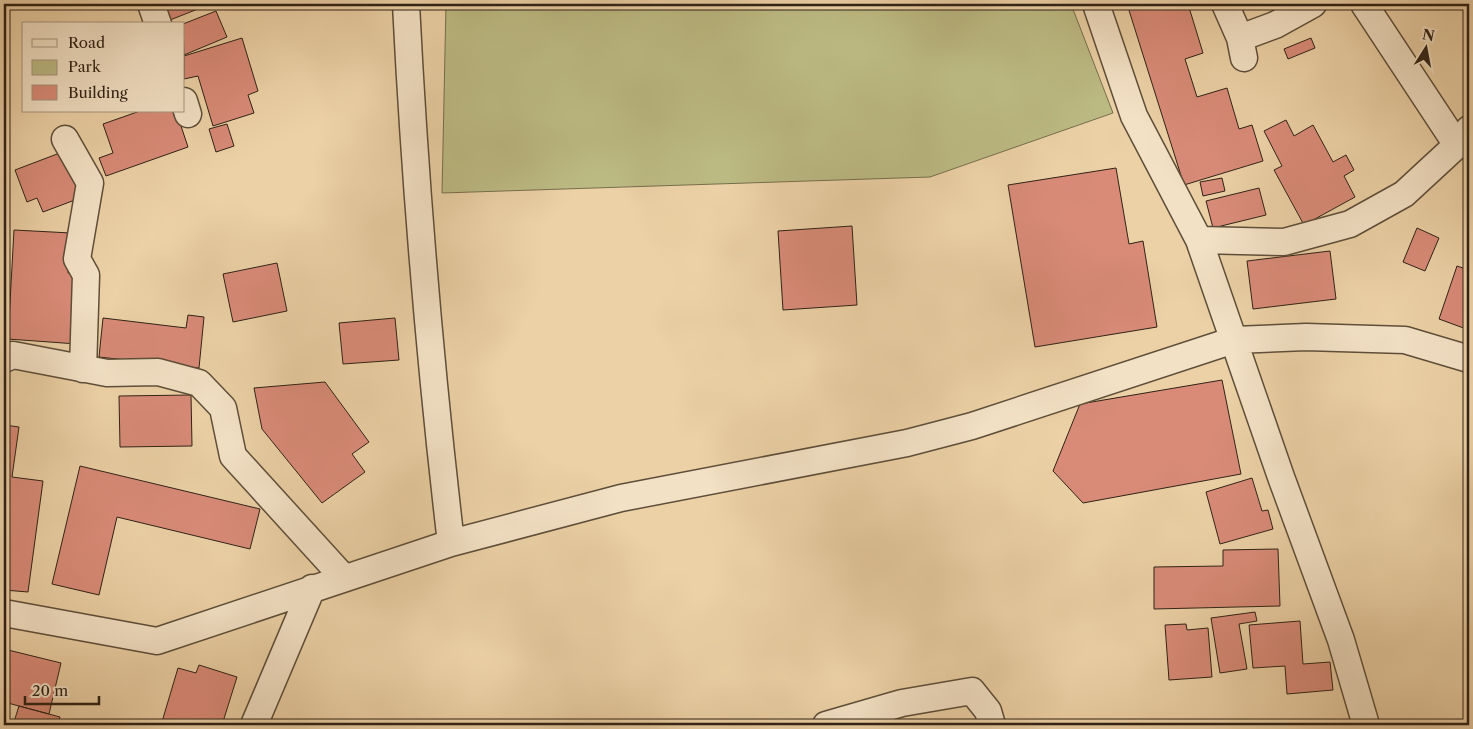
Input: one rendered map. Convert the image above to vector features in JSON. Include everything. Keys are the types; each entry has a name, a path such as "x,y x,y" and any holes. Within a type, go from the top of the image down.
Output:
{"street":[{"path":"151,4 157,22"},
{"path":"406,4 419,226 432,380 451,543"},
{"path":"1096,4 1134,116 1199,240 1281,478 1341,640 1366,725"},
{"path":"1225,4 1242,48 1275,25 1313,4"},
{"path":"1199,240 1284,242 1350,224 1404,194 1463,137 1364,4"},
{"path":"65,139 90,183 77,259 86,275 84,369"},
{"path":"4,613 157,641 451,543 621,498 907,443 954,431 1234,340 1306,337 1405,340 1469,359"},
{"path":"4,358 13,355 107,373 158,372 199,383 223,408 233,456 344,578"},
{"path":"254,725 312,588"},
{"path":"826,725 902,704 972,691 988,711 992,725"}],"green space":[{"path":"446,4 1071,4 1113,113 930,177 442,193"}],"building":[{"path":"163,4 207,4 208,5 170,20"},
{"path":"1127,4 1188,4 1203,53 1185,59 1197,97 1227,88 1239,129 1252,125 1263,161 1184,185"},
{"path":"216,11 227,37 185,55 185,23"},
{"path":"242,38 258,91 248,95 254,113 213,126 198,76 185,79 185,56"},
{"path":"1311,38 1315,48 1288,59 1284,49"},
{"path":"137,112 176,112 188,147 106,176 99,158 113,153 103,124"},
{"path":"1286,120 1294,136 1313,125 1333,162 1346,155 1354,170 1344,176 1355,197 1304,225 1274,170 1282,166 1264,131"},
{"path":"227,124 234,146 216,152 209,129"},
{"path":"65,151 83,197 43,212 37,198 27,202 15,170"},
{"path":"1116,168 1129,244 1143,241 1157,327 1035,347 1008,185"},
{"path":"1222,178 1225,191 1203,196 1200,182"},
{"path":"1259,188 1266,215 1213,228 1206,201"},
{"path":"852,226 857,305 783,310 778,231"},
{"path":"1417,228 1439,238 1425,271 1403,262"},
{"path":"14,230 71,233 68,273 81,274 77,344 8,339"},
{"path":"1330,251 1336,299 1253,309 1247,261"},
{"path":"277,263 287,311 233,322 223,274"},
{"path":"1457,266 1469,270 1469,330 1439,319"},
{"path":"188,315 204,317 199,368 99,357 103,318 186,328"},
{"path":"395,318 399,360 343,364 339,323"},
{"path":"1222,380 1241,474 1083,503 1053,471 1080,404"},
{"path":"325,382 369,442 352,454 365,472 322,503 262,429 254,388"},
{"path":"191,395 192,446 120,447 119,396"},
{"path":"4,425 19,427 12,477 43,481 28,592 4,590"},
{"path":"80,466 260,509 250,549 117,517 99,595 52,584"},
{"path":"1252,478 1262,511 1268,510 1273,529 1220,544 1206,492"},
{"path":"1278,549 1280,606 1154,609 1154,567 1223,566 1223,550"},
{"path":"1255,612 1257,621 1239,624 1247,669 1220,673 1211,618"},
{"path":"1300,621 1303,664 1330,662 1333,690 1287,694 1285,666 1253,668 1249,625"},
{"path":"1186,624 1187,630 1208,628 1212,677 1169,680 1165,625"},
{"path":"4,649 61,663 49,714 4,702"},
{"path":"199,665 237,677 222,725 161,725 178,668 196,673"},
{"path":"19,706 60,717 58,725 13,725"}]}
